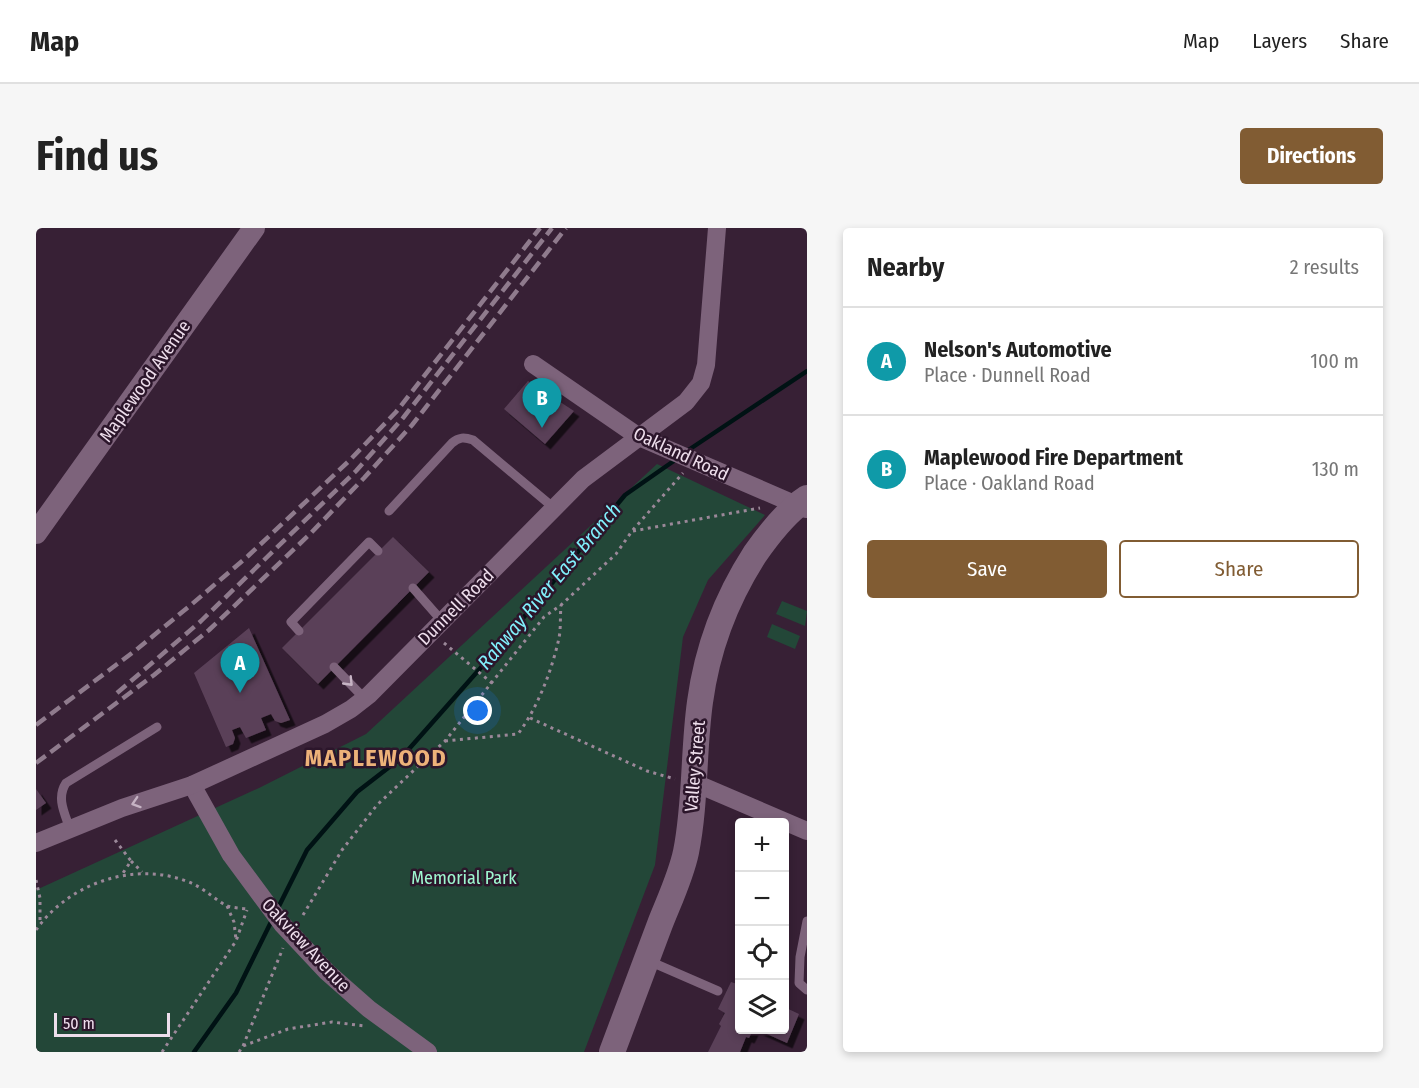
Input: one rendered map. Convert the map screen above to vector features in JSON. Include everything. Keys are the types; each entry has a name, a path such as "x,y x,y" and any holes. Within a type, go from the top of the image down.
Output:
{"main road":[{"name":"Valley Street","path":"612,1052 686,853 695,783 700,703 706,668 715,638 729,601 762,544 803,504"}],"street":[{"name":"Maplewood Avenue","path":"36,533 254,228"},
{"name":"Dunnell Road","path":"36,843 122,808 192,785 325,724 364,698 583,479 686,402 701,383 706,365 717,228"},
{"name":"Oakland Road","path":"533,364 639,437 660,446 688,465 803,504"},
{"path":"695,783 807,831"},
{"name":"Oakview Avenue","path":"192,785 231,855 282,924 335,980 369,1009 428,1052"}],"lane":[{"path":"389,512 452,443 464,437 473,440 555,508"},
{"path":"299,631 291,622 369,542 378,551"},
{"path":"413,588 442,621"},
{"path":"334,667 364,698"},
{"path":"70,829 61,799 62,788 66,783 157,727"},
{"path":"807,921 800,957 799,982 807,990"},
{"path":"646,960 718,991"}],"path":[{"path":"303,915 342,850 377,805 445,741 493,684 544,617 561,605 616,554 632,531 688,465"},
{"path":"632,531 760,508"},
{"path":"445,741 518,734 530,718 546,678 559,637 561,605"},
{"path":"450,649 493,684"},
{"path":"530,718 647,771 695,783"},
{"path":"115,840 130,861 142,872"},
{"path":"122,876 130,861"},
{"path":"36,930 55,908 77,891 142,872 187,881 209,892 227,906 234,922 236,941"},
{"path":"36,880 40,898 40,924"},
{"path":"162,1052 236,941 248,909 227,906"},
{"path":"238,1052 243,1046 284,946"},
{"path":"243,1046 288,1029 332,1022 369,1027"}],"green space":[{"name":"Memorial Park","path":"657,464 765,515 708,580 683,637 655,865 584,1052 36,1052 36,890 259,788 366,734"},
{"path":"782,601 807,611 805,626 776,614"},
{"path":"772,624 800,636 795,649 767,637"}],"building":[{"path":"528,381 574,411 545,444 504,409"},
{"path":"393,537 429,572 318,684 282,648"},
{"path":"249,628 290,720 281,723 275,721 271,714 261,718 266,730 246,738 240,727 232,730 235,738 233,744 226,747 194,673"},
{"path":"36,789 46,803 36,810"},
{"path":"731,982 735,983 735,1034 751,1034 749,1038 746,1037 740,1052 708,1052 725,1013 718,1009"},
{"path":"789,1009 799,1014 787,1043 767,1034 789,1034"}],"waterway":[{"name":"Rahway River East Branch","path":"687,451 807,371"},
{"name":"Rahway River East Branch","path":"277,910 307,850 357,792 401,758 500,646 625,495 678,458"},
{"name":"Rahway River East Branch","path":"194,1052 236,993 272,920"}],"railway":[{"path":"36,725 136,650 192,604 248,556 350,460 396,412 540,228"},
{"path":"117,693 201,621 356,471 403,418 552,228"},
{"path":"36,763 154,675 209,630 310,534 412,425 566,228"}],"place":[{"name":"Maplewood Fire Department","path":"542,428"},
{"name":"Nelson's Automotive","path":"240,693"}],"district":[{"name":"MAPLEWOOD","path":"376,758"}]}
